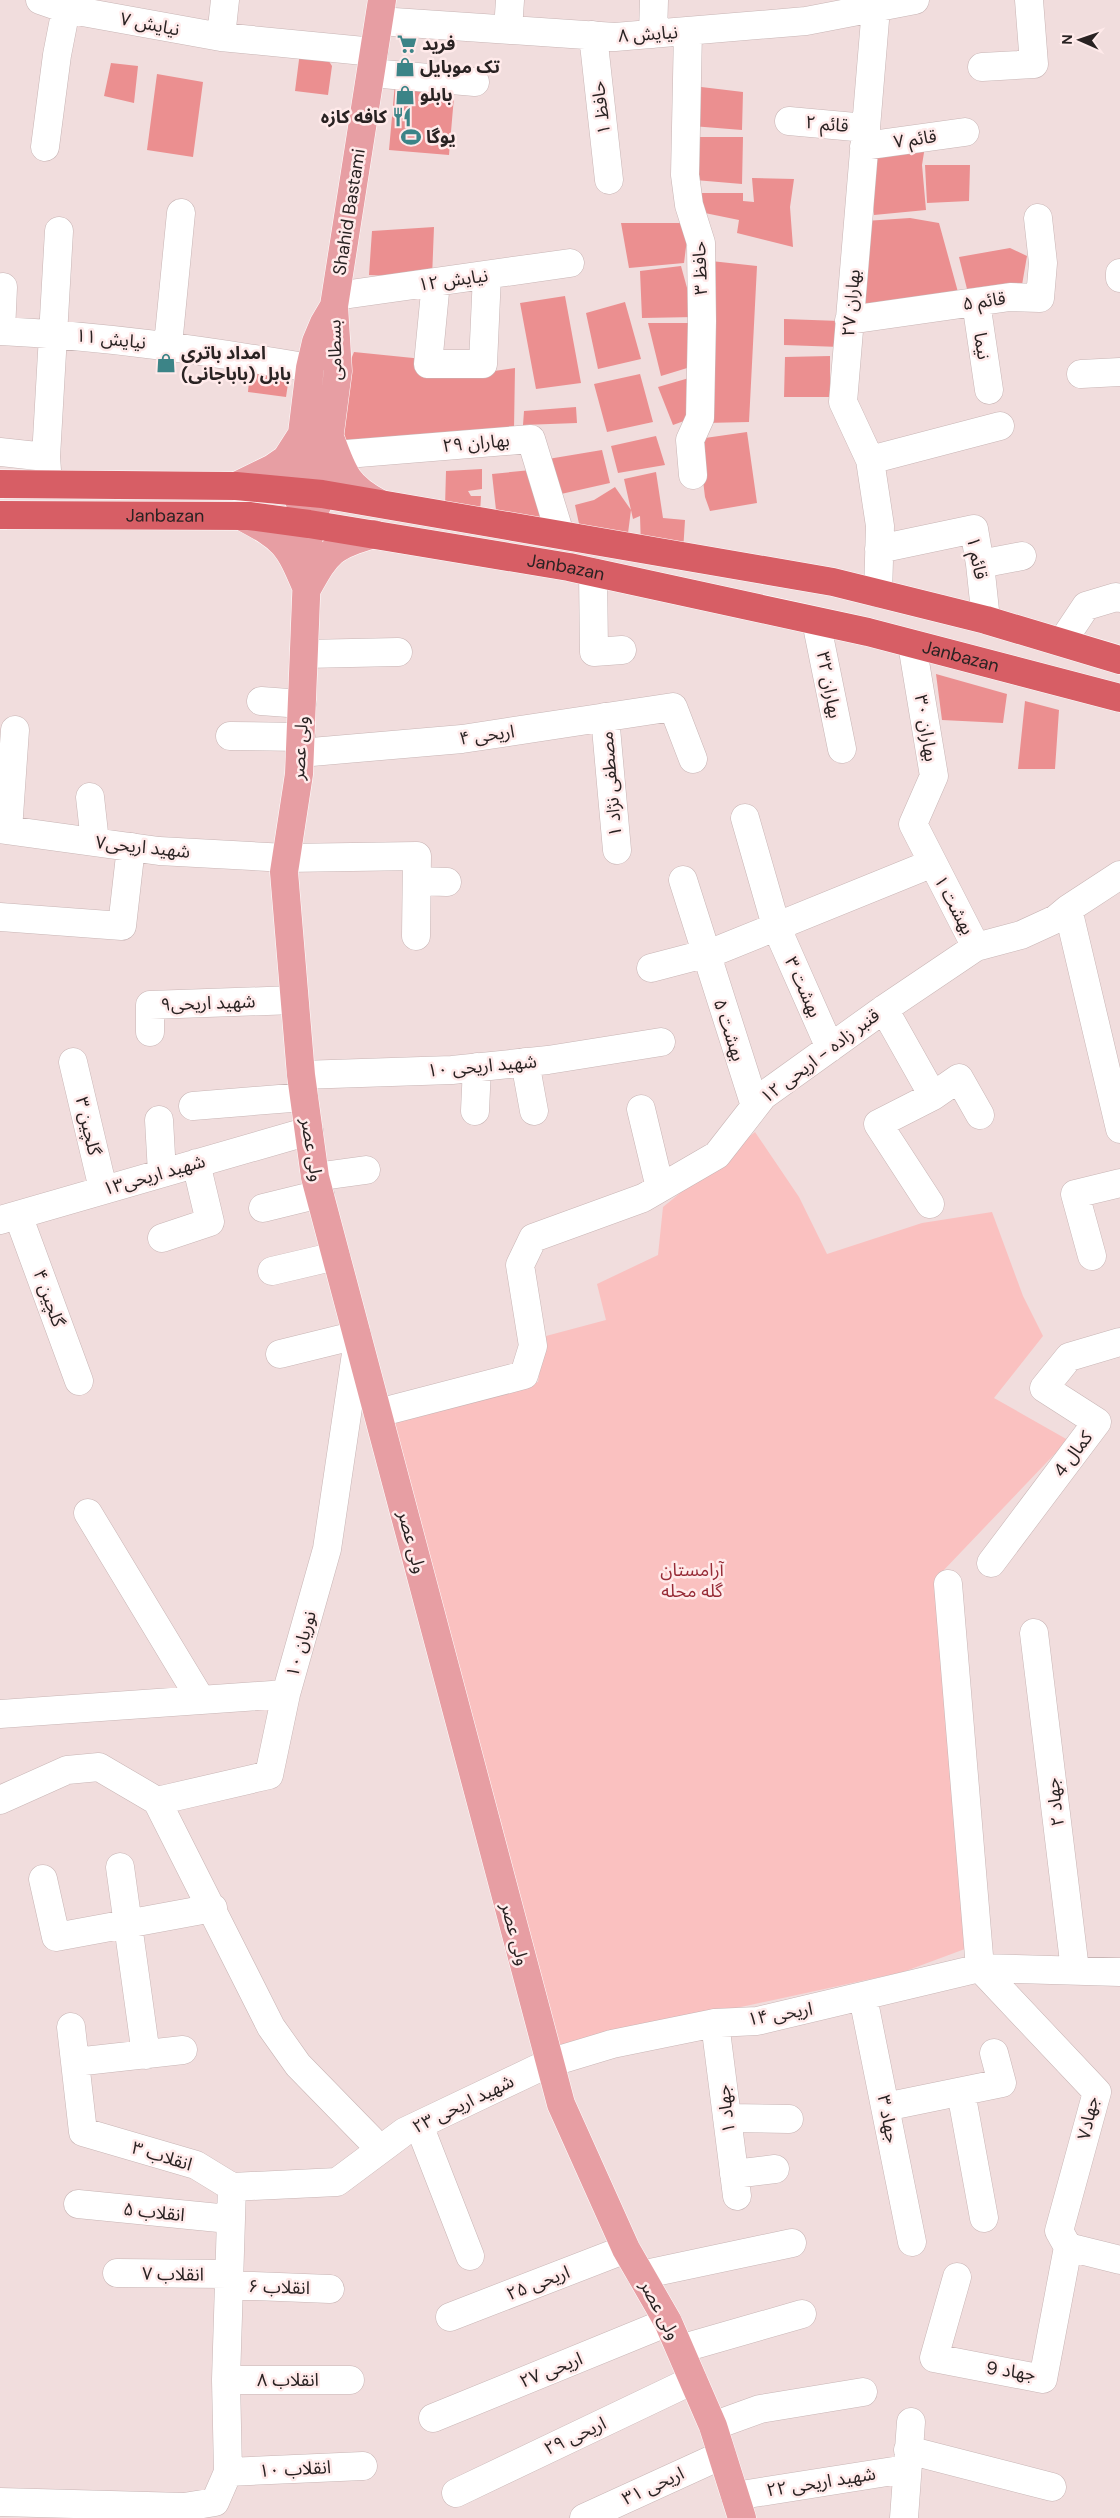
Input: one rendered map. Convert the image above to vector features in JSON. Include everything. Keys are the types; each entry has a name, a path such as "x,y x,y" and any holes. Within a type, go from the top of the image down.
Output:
{"highway":[{"name":"Janbazan","path":"0,484 47,471 322,494 833,582 986,620 1120,660"},
{"name":"Janbazan","path":"0,515 239,516 374,534 593,572 816,621 1120,698"}],"main road":[{"name":"Shahid Bastami","path":"335,301 381,11"},
{"name":"بسطامی","path":"295,491 310,368 316,342 335,301"},
{"name":"بسطامی","path":"309,524 322,494 329,451 338,371 335,301"},
{"path":"236,486 273,468 286,458 303,433"},
{"path":"329,451 348,482 361,494 379,504"},
{"path":"295,491 309,524"},
{"path":"239,516 273,533 285,544 307,589"},
{"name":"ولی عصر","path":"309,524 299,774 284,872 302,1086 317,1185 560,2104 626,2249 668,2322 680,2349 713,2426 739,2507"},
{"path":"307,589 321,564 332,550 344,543 374,534"}],"street":[{"name":"نیایش ۷","path":"40,0 66,8 475,82"},
{"path":"221,37 226,0"},
{"path":"508,30 510,0"},
{"path":"653,34 654,0"},
{"name":"نیایش ۸","path":"381,11 508,30 615,37 806,21 915,0"},
{"path":"982,67 1034,64 1029,0"},
{"path":"45,147 57,55 66,8"},
{"name":"بهاران ۲۷","path":"876,8 843,402 870,460 880,526 878,593"},
{"name":"حافظ ۳","path":"688,31 685,175 689,204 701,243 700,418 690,440 694,474"},
{"name":"حافظ ۱","path":"593,36 609,180"},
{"name":"قائم ۲","path":"789,121 865,137"},
{"name":"قائم ۷","path":"865,137 965,132"},
{"path":"168,345 181,213"},
{"name":"قائم ۵","path":"849,320 1010,297 1040,298 1043,263 1038,218"},
{"path":"0,452 47,471 58,231"},
{"name":"نیایش ۱۲","path":"335,301 436,282 570,263"},
{"path":"436,282 428,364 483,364 487,275"},
{"path":"0,331 3,286"},
{"name":"نیما","path":"976,302 989,390"},
{"name":"نیایش ۱۱","path":"0,331 52,333 168,345 310,368"},
{"path":"1080,374 1120,372"},
{"path":"870,460 1000,426"},
{"name":"بهاران ۲۹","path":"329,451 531,439 560,534"},
{"name":"قائم ۱","path":"879,549 974,529 986,620"},
{"path":"980,564 1022,556"},
{"path":"593,572 594,652 622,650"},
{"path":"1062,642 1086,606 1116,597 1120,598"},
{"name":"بهاران ۳۲","path":"816,621 842,749"},
{"name":"بهاران ۳۰","path":"912,644 934,776 913,824 932,863"},
{"path":"305,654 398,652"},
{"path":"261,701 302,704"},
{"name":"اریحی ۴","path":"230,736 300,745 462,739 673,707 692,759"},
{"name":"مصطفی نژاد ۱","path":"605,718 617,850"},
{"path":"4,830 15,730"},
{"path":"90,797 95,842"},
{"name":"بهشت ۳","path":"745,818 776,926 830,1048"},
{"name":"شهید اریحی۷","path":"4,830 160,851 286,858 417,856 417,881"},
{"path":"0,917 122,926 131,847"},
{"path":"651,968 704,954 932,863"},
{"name":"بهشت ۱","path":"932,863 976,947"},
{"name":"قنبر زاده - اریحی ۱۲","path":"378,1413 524,1375 533,1346 520,1265 533,1238 643,1198 717,1155 763,1096 884,1009 976,947 1021,935 1056,919 1120,875"},
{"name":"بهشت ۵","path":"682,880 704,954 754,1106"},
{"path":"416,936 417,881 447,882"},
{"path":"1068,909 1120,1129"},
{"name":"شهید اریحی۹","path":"150,1032 150,1004 294,1000"},
{"path":"884,1009 933,1096"},
{"name":"شهید اریحی ۱۰","path":"193,1106 302,1086 388,1073 525,1062 661,1042"},
{"name":"گلچین ۳","path":"73,1062 103,1189"},
{"path":"525,1062 534,1111"},
{"path":"475,1112 477,1067"},
{"path":"930,1204 878,1124 933,1096 959,1078 980,1115"},
{"path":"642,1109 660,1188"},
{"path":"159,1120 162,1173"},
{"name":"شهید اریحی۱۳","path":"5,1215 308,1131"},
{"path":"162,1238 210,1222 196,1163"},
{"path":"263,1208 317,1185 366,1170"},
{"path":"1092,1256 1075,1194 1120,1182"},
{"name":"گلچین ۴","path":"5,1215 79,1381"},
{"path":"272,1271 336,1256"},
{"path":"280,1354 358,1338"},
{"name":"نوریان ۱۰","path":"0,1714 286,1694 327,1549 358,1338"},
{"name":"کمال 4","path":"991,1563 1097,1422 1044,1388 1069,1357 1120,1342"},
{"path":"88,1512 201,1700"},
{"path":"948,1584 980,1968"},
{"name":"جهاد ۲","path":"1034,1633 1076,1970"},
{"path":"157,1801 269,1775 286,1694"},
{"path":"0,1800 67,1770 99,1767 157,1801 213,1908 271,2027 298,2065 380,2149"},
{"path":"120,1867 146,2055"},
{"path":"43,1879 56,1937 213,1908"},
{"name":"اریحی ۱۴","path":"550,2063 612,2044 716,2023 757,2022 980,1968 1120,1972"},
{"name":"جهاد۷","path":"980,1968 1097,2092 1059,2231 1068,2247"},
{"name":"جهاد ۳","path":"863,1997 912,2242"},
{"name":"جهاد ۱","path":"716,2023 735,2185 775,2169"},
{"path":"71,2027 75,2062 183,2050"},
{"path":"885,2107 1002,2083 994,2052"},
{"name":"انقلاب ۳","path":"75,2062 83,2132 196,2165 232,2187"},
{"name":"شهید اریحی ۲۳","path":"232,2187 337,2182 380,2149 419,2125 550,2063"},
{"path":"960,2092 984,2218"},
{"path":"727,2118 789,2119"},
{"path":"419,2125 470,2256"},
{"path":"6,2507 184,2513 215,2502 228,2472 226,2380 232,2187"},
{"name":"انقلاب ۵","path":"78,2204 230,2219"},
{"path":"641,2275 792,2243"},
{"path":"1068,2247 1120,2260"},
{"name":"جهاد 9","path":"957,2277 934,2358 1043,2379 1068,2247"},
{"name":"اریحی ۲۵","path":"450,2317 626,2249"},
{"name":"انقلاب ۷","path":"117,2273 228,2280"},
{"name":"انقلاب ۶","path":"228,2280 330,2289"},
{"path":"680,2349 802,2314"},
{"name":"اریحی ۲۷","path":"433,2418 668,2322"},
{"name":"انقلاب ۸","path":"226,2380 350,2380"},
{"name":"اریحی ۲۹","path":"456,2493 693,2380"},
{"path":"713,2426 760,2409 863,2392"},
{"path":"904,2518 911,2422"},
{"name":"اریحی ۳۱","path":"584,2518 722,2454"},
{"path":"907,2459 1052,2487"},
{"name":"شهید اریحی ۲۲","path":"739,2507 907,2459"},
{"name":"انقلاب ۱۰","path":"228,2472 363,2466"}],"green space":[{"name":"آرامستان گله محله","path":"755,1132 799,1197 827,1254 922,1223 992,1212 1023,1296 1043,1336 994,1398 1068,1440 942,1572 981,1943 903,1972 556,2047 392,1423 538,1382 546,1336 606,1320 597,1284 658,1255 663,1207"}],"building":[{"path":"300,52 325,55 332,66 328,95 295,91"},
{"path":"111,63 138,66 134,103 104,96"},
{"path":"157,74 203,82 193,157 147,150"},
{"path":"395,83 455,85 449,155 389,150"},
{"path":"693,86 743,92 742,130 692,126"},
{"path":"696,137 743,137 742,184 695,180"},
{"path":"926,140 922,165 926,210 874,215 870,171 878,148"},
{"path":"925,165 970,165 969,201 927,203"},
{"path":"752,178 794,179 790,207 793,247 737,233 739,220 695,211 694,193 743,193 743,201 754,202"},
{"path":"910,218 939,223 958,292 864,312 865,221"},
{"path":"621,223 689,223 684,263 629,268"},
{"path":"434,227 432,278 369,275 372,231"},
{"path":"1010,248 1027,256 1022,285 1011,283 967,289 959,257"},
{"path":"711,261 757,266 749,422 705,423"},
{"path":"681,266 695,317 642,318 640,271"},
{"path":"565,296 581,383 536,389 520,303"},
{"path":"625,302 641,359 598,369 586,313"},
{"path":"784,319 840,321 840,347 784,345"},
{"path":"648,323 696,323 697,365 661,376"},
{"path":"354,352 423,359 480,373 515,368 514,429 347,445 339,417 344,377"},
{"path":"830,356 830,397 784,397 785,357"},
{"path":"251,360 289,377 286,397 248,392"},
{"path":"640,374 653,422 607,432 594,384"},
{"path":"696,376 695,417 673,425 658,387"},
{"path":"576,407 577,423 523,425 524,411"},
{"path":"747,432 757,503 710,511 705,497 698,439"},
{"path":"656,436 665,465 618,473 611,446"},
{"path":"602,450 610,483 561,494 548,459"},
{"path":"482,469 482,489 468,491 471,496 481,496 480,513 445,507 446,471"},
{"path":"531,470 546,519 497,519 492,474"},
{"path":"656,472 663,518 685,520 683,552 641,547 640,516 633,519 624,479"},
{"path":"615,487 631,510 627,541 581,533 575,505 594,500"},
{"path":"936,674 1007,694 1003,723 942,720"},
{"path":"1025,701 1059,710 1055,769 1018,769"}],"place":[{"name":"فرید","path":"407,44"},
{"name":"تک موبایل","path":"405,67"},
{"name":"بابلو","path":"405,95"},
{"name":"کافه کازه","path":"402,117"},
{"name":"یوگا","path":"411,137"},
{"name":"امداد باتری بابل (باباجانی)","path":"166,363"}]}
